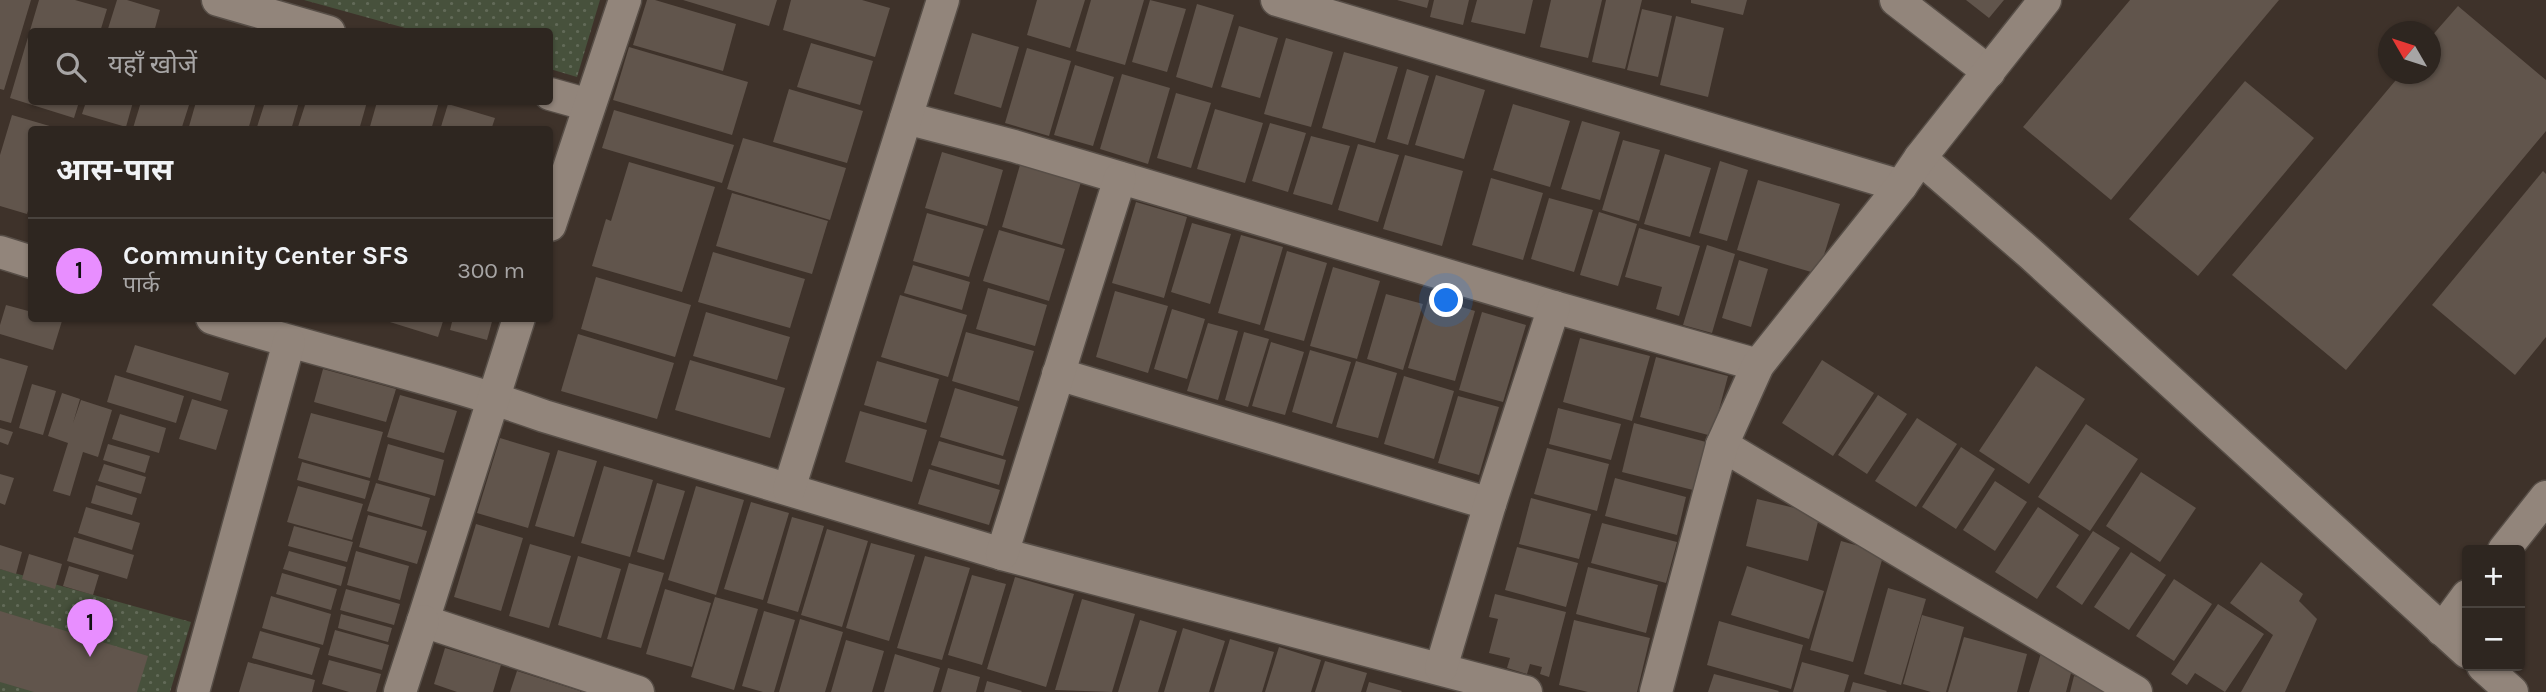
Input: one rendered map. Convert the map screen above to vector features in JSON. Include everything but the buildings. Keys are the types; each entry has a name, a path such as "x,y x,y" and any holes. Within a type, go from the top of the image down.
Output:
{"street":[{"path":"218,0 315,28"},
{"path":"553,216 625,0"},
{"path":"789,489 943,0"},
{"path":"1277,0 1901,186"},
{"path":"1896,0 1989,72"},
{"path":"1656,692 1722,445 1758,365 2045,0"},
{"path":"553,95 589,105"},
{"path":"906,117 1014,146 1758,365"},
{"path":"1920,158 2063,283 2462,648"},
{"path":"1002,554 1120,178"},
{"path":"0,252 28,261"},
{"path":"1441,668 1490,504 1554,307"},
{"path":"225,322 492,398 1002,554 1527,692"},
{"path":"400,692 518,322"},
{"path":"192,692 289,342"},
{"path":"1058,374 1490,504"},
{"path":"1722,445 2130,690"},
{"path":"2508,545 2546,497"},
{"path":"2442,630 2462,603"},
{"path":"423,621 598,686 638,692"},
{"path":"2489,671 2512,692"}],"green space":[{"path":"304,0 600,0 577,77 553,70 553,28 405,28"},
{"path":"0,569 191,622 170,692 0,692"}],"place":[{"name":"Community Center SFS","path":"90,657"}]}
